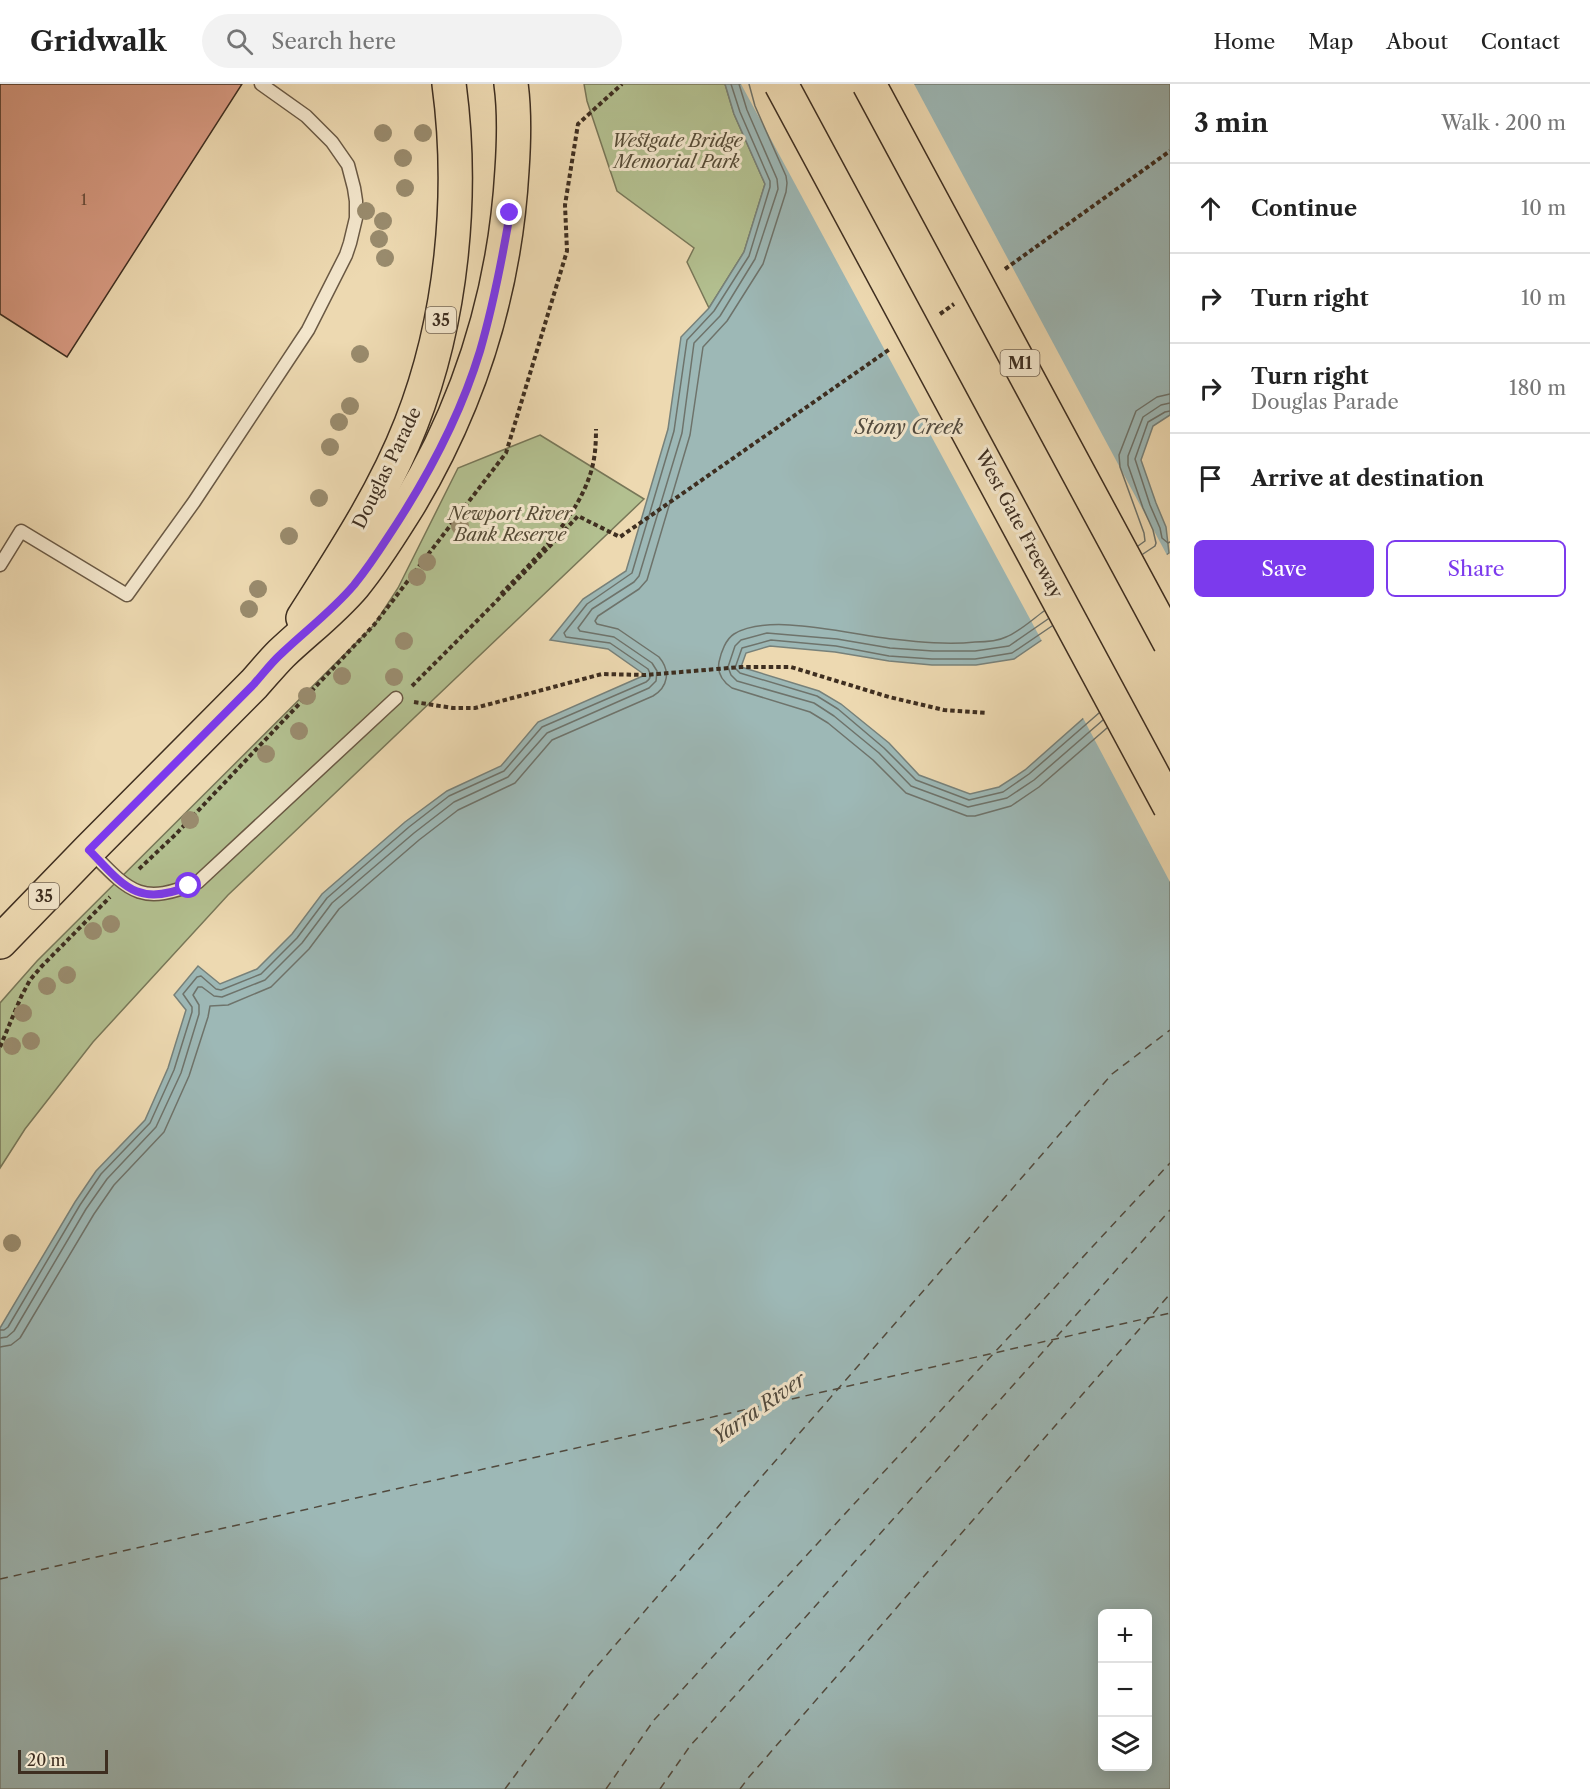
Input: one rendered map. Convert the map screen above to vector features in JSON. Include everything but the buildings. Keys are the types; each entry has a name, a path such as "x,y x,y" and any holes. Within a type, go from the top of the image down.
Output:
{"main road":[{"path":"425,84 445,143 452,174 454,202"},
{"name":"Douglas Parade","path":"280,655 377,498 411,424 430,366 448,278 453,240 454,127 449,84"},
{"name":"Douglas Parade","path":"0,942 280,655 354,585 397,523 427,474 464,395 492,304 510,213 514,105 511,84"},
{"name":"West Gate Freeway","path":"781,84 1170,807"},
{"name":"M1","path":"869,84 1170,643"}],"lane":[{"path":"0,565 21,531 127,595 194,502 313,320 350,243 356,218 354,188 348,165 332,142 306,116 261,84"},
{"path":"89,850 123,884 146,895 166,892 198,882 396,698"}],"path":[{"path":"396,698 517,577 572,512 590,475 595,455 596,429"},
{"path":"428,705 453,708 483,706 602,674 646,675 741,667 791,667 889,697 944,710 987,713"}],"green space":[{"name":"Westgate Bridge Memorial Park","path":"584,84 725,84 734,114 765,184 744,252 709,308 687,262 694,248 617,191 587,101"},
{"name":"Newport River Bank Reserve","path":"540,435 644,499 228,895 93,1042 25,1129 0,1168 0,1003 37,961 374,625 398,588 458,468"}],"water":[{"path":"725,84 1170,84 1170,415 1153,426 1141,460 1166,527 1169,553 1014,659 976,665 932,665 770,646 746,653 741,667 819,691 841,704 889,743 919,775 970,794 999,787 1025,770 1146,663 1170,651 1170,1789 0,1789 0,1328 96,1171 145,1120 168,1068 186,1010 174,995 198,966 220,984 257,969 292,934 322,894 405,822 447,791 501,766 538,722 645,675 608,649 550,640 583,599 626,571 668,429 681,337 709,308 744,252 765,184 734,114"}],"pier":[{"path":"741,84 914,84 1168,557 1043,643"},
{"path":"1170,648 1170,882 1082,716 1145,661"}],"ferry route":[{"path":"505,1789 590,1674 1112,1074 1170,1030"},
{"path":"606,1789 654,1720 1170,1163"},
{"path":"660,1789 690,1746 1170,1210"},
{"path":"740,1789 1170,1294"},
{"path":"0,1579 1170,1313"}],"route":[{"path":"189,886 155,895 137,892 117,880 89,850 280,655 336,604 370,564 427,474 464,395 492,304 510,213"}],"water label":[{"name":"Stony Creek","path":"909,427"},
{"name":"Yarra River","path":"759,1408"}]}
